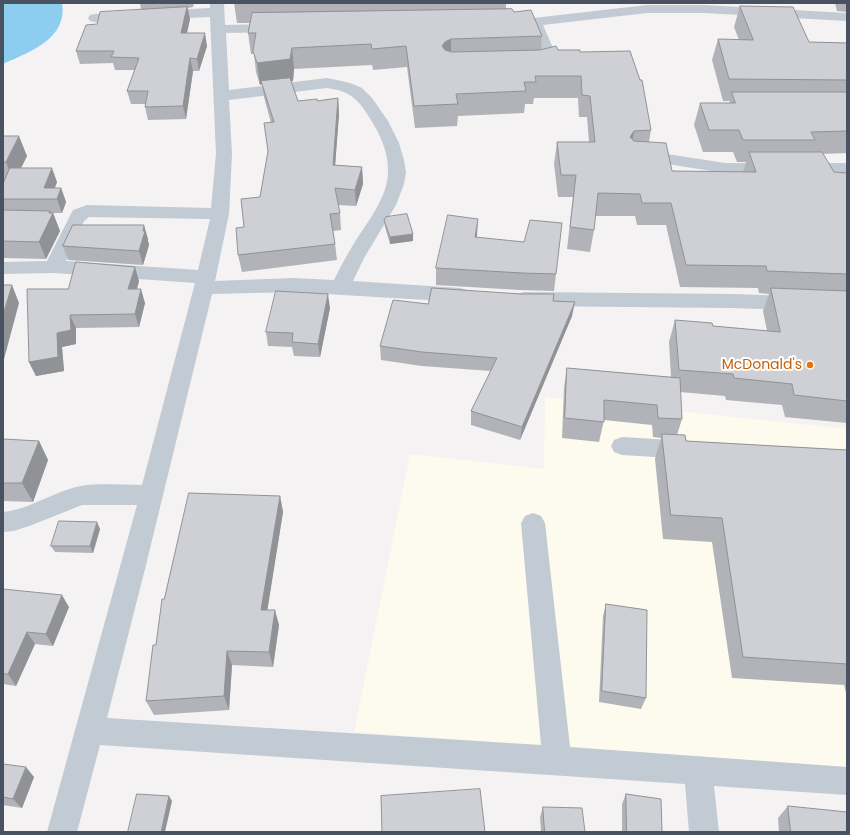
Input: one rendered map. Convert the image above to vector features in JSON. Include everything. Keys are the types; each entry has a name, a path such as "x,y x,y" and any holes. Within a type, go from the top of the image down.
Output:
{"street":[{"path":"496,25 647,9 698,9 847,16"},
{"path":"62,832 152,495 205,282 220,214 224,154 218,14"},
{"path":"95,18 218,14 297,28"},
{"path":"522,65 538,65 551,62 534,22"},
{"path":"221,96 316,83 343,84 355,89 380,120 391,144 398,171 394,191 378,221 356,255 341,287"},
{"path":"636,158 667,160 726,168 847,168"},
{"path":"54,267 79,214 87,211 220,214"},
{"path":"54,220 75,221"},
{"path":"3,268 54,267 205,282 341,287 482,296"},
{"path":"504,298 732,301 847,305"},
{"path":"622,446 707,451"},
{"path":"3,522 24,519 82,495 152,495"},
{"path":"533,523 557,760"},
{"path":"89,731 557,760 847,781"},
{"path":"698,771 704,832"}],"shaded area":[{"path":"545,397 847,429 847,767 354,732 410,454 544,469"}],"water":[{"path":"3,3 62,3 62,15 59,26 53,35 35,49 3,64"}],"building":[{"path":"740,6 793,7 809,42 847,43 847,80 729,79 718,39 753,40"},
{"path":"187,7 181,33 205,33 197,59 190,58 183,106 145,107 148,91 127,91 139,58 111,57 114,51 76,51 86,25 97,24 100,12"},
{"path":"512,9 514,12 531,10 542,36 451,39 445,42 442,46 445,50 452,52 540,50 556,46 558,50 580,50 580,52 630,51 640,80 642,80 651,130 634,131 630,137 634,141 666,143 672,171 756,172 749,152 822,152 834,172 847,173 847,274 767,271 766,266 686,265 671,203 642,203 640,194 598,193 594,230 570,227 576,175 561,175 557,142 595,142 590,96 582,95 581,76 535,76 536,82 524,82 526,91 456,94 458,104 414,106 406,46 372,49 371,44 292,48 290,59 257,63 253,51 256,33 248,33 252,13"},
{"path":"290,78 298,101 317,99 317,101 338,98 333,165 362,167 355,190 335,188 340,213 330,214 335,244 238,255 236,228 244,227 241,199 260,197 268,151 264,123 274,122 261,81"},
{"path":"732,92 847,92 847,131 811,132 815,140 743,140 739,130 709,130 700,103 735,103"},
{"path":"3,136 19,136 6,162 3,162"},
{"path":"10,168 52,168 44,188 61,188 57,199 3,199 3,184"},
{"path":"3,210 50,211 49,213 53,213 39,242 3,241"},
{"path":"407,214 413,234 390,237 384,220 386,217"},
{"path":"448,215 478,219 475,237 524,242 530,220 562,223 556,274 436,268"},
{"path":"73,225 144,225 143,231 145,231 139,251 63,246"},
{"path":"76,262 135,267 128,289 141,289 135,314 70,315 71,330 57,333 58,357 29,362 27,289 68,289"},
{"path":"3,285 12,285 3,315"},
{"path":"432,288 521,294 554,294 553,301 575,302 522,427 471,411 497,358 422,352 380,346 393,300 428,304"},
{"path":"771,288 847,291 847,401 794,395 792,384 734,378 733,374 679,370 675,320 712,323 713,326 780,332"},
{"path":"276,291 328,294 318,344 292,342 293,333 266,332"},
{"path":"567,368 680,378 682,419 658,418 657,405 604,400 604,422 565,418"},
{"path":"662,434 685,435 686,441 847,450 847,664 743,657 722,518 671,515"},
{"path":"3,439 39,441 22,483 3,483"},
{"path":"189,493 280,496 261,610 275,610 269,652 227,651 224,696 146,701 153,645 156,645 162,599 164,599"},
{"path":"59,521 97,522 90,546 51,546"},
{"path":"3,589 62,595 46,634 27,632 8,674 3,674"},
{"path":"606,604 647,610 646,698 602,691"},
{"path":"3,764 26,767 13,799 3,797"},
{"path":"480,789 485,832 382,832 381,796"},
{"path":"137,794 169,796 161,832 128,832"},
{"path":"626,794 661,799 662,832 627,832"},
{"path":"788,806 847,812 847,832 791,832"},
{"path":"543,807 582,808 585,832 545,832"}],"place":[{"name":"McDonald's","path":"810,365"}]}
